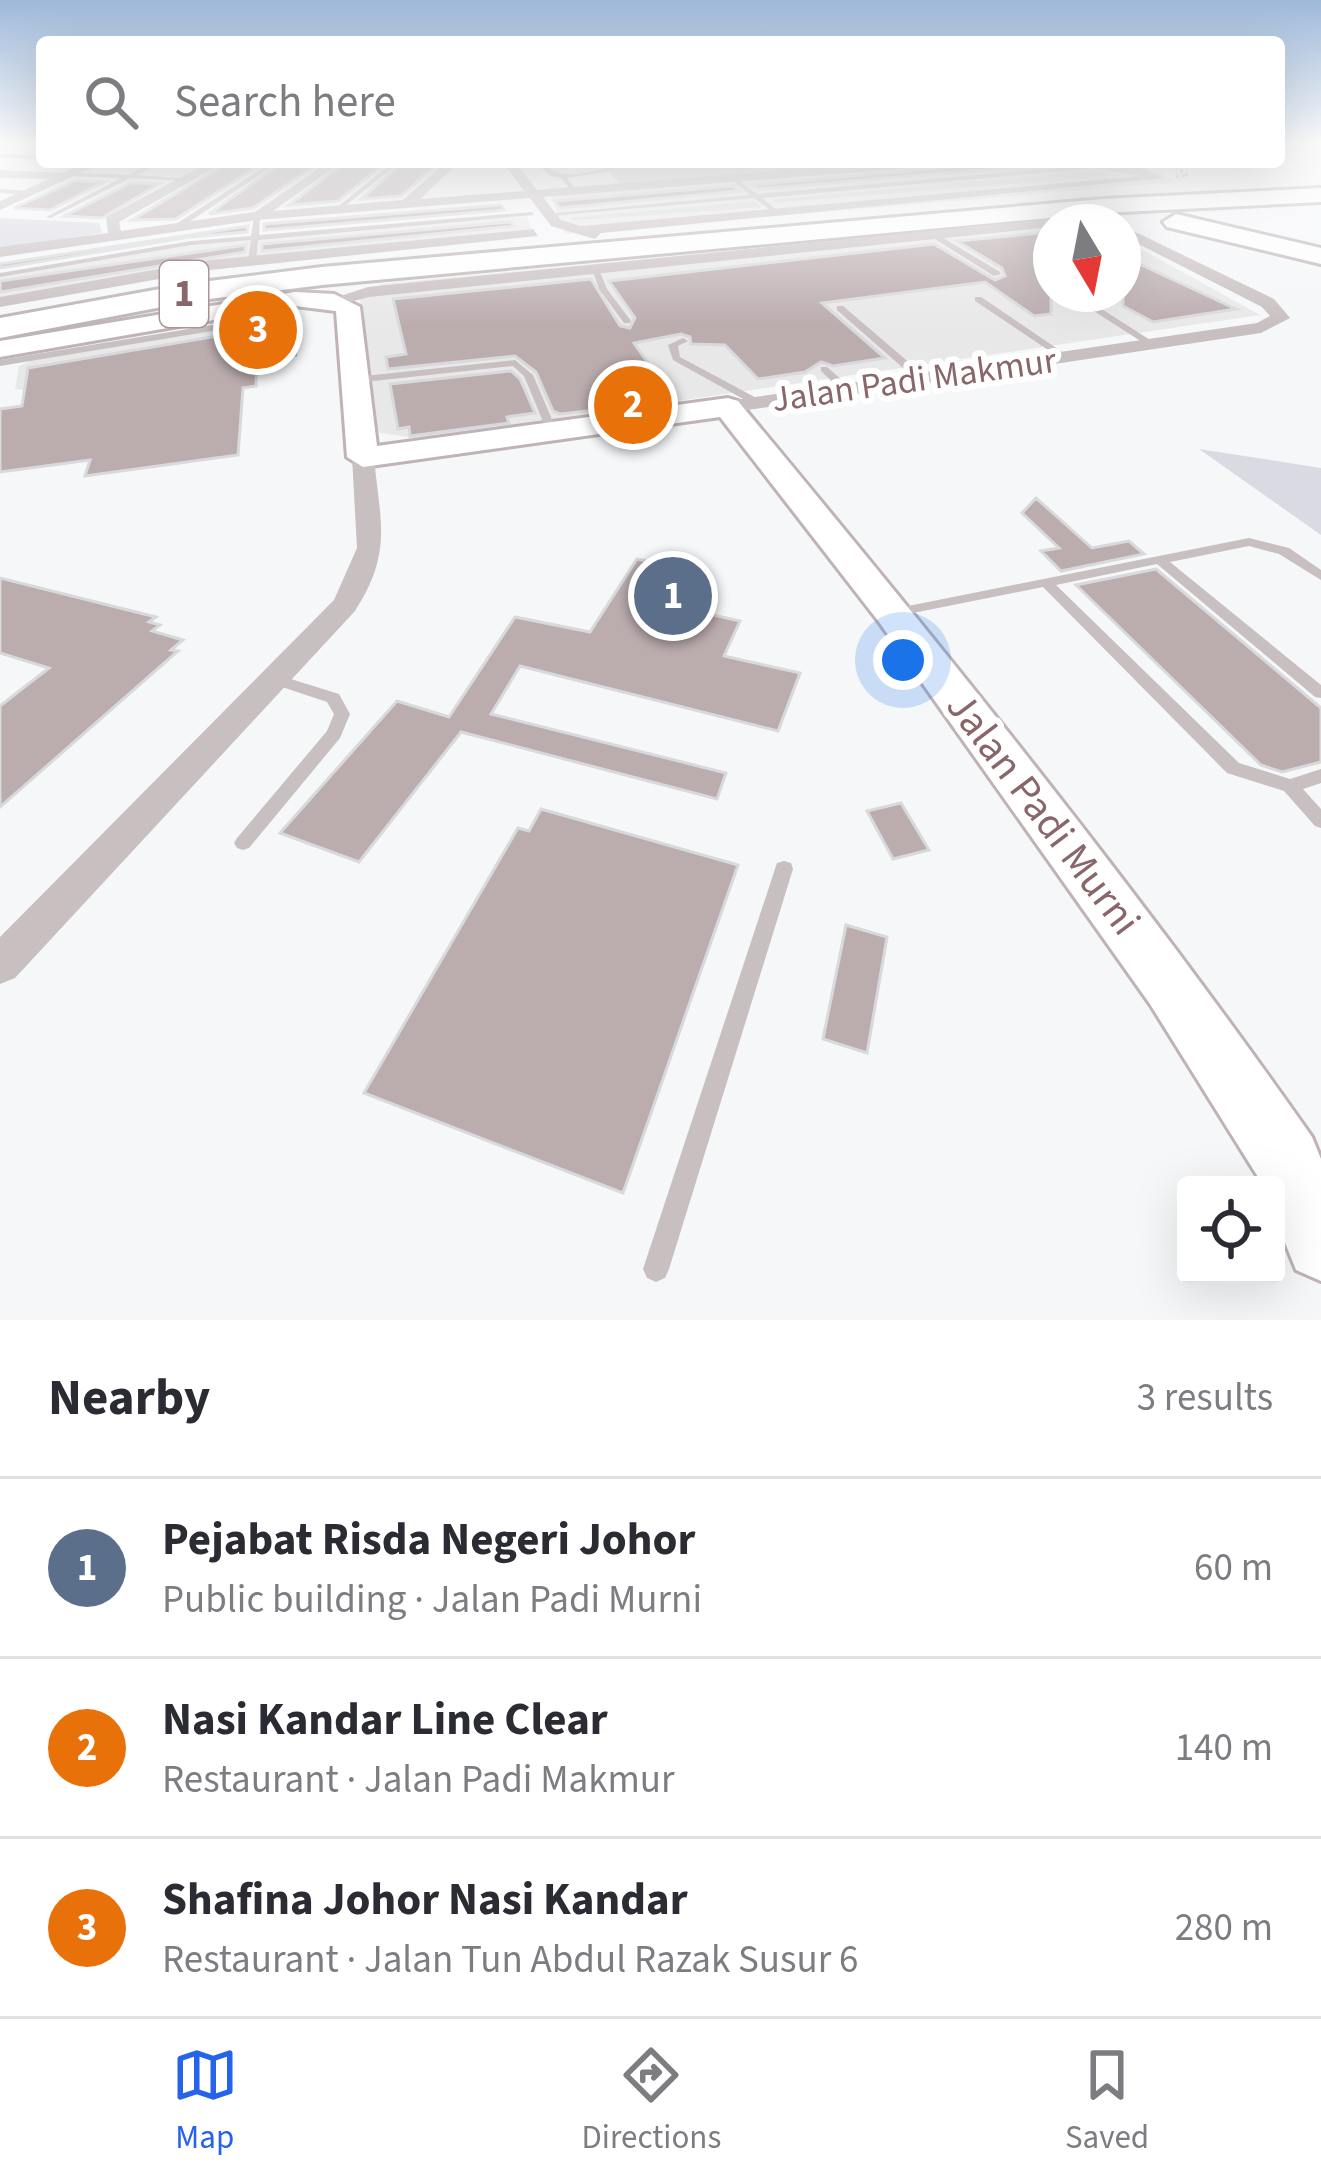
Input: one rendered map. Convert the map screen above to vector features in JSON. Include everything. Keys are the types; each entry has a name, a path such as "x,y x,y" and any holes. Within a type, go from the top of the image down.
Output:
{"highway":[{"path":"808,223 958,205"},
{"path":"982,217 1216,205"},
{"path":"1308,205 1288,213 1287,222 1321,251"},
{"name":"1","path":"0,316 182,284 448,254 808,223 1033,216"},
{"name":"1","path":"0,328 272,281 982,217 1149,218 1321,251"}],"street":[{"path":"116,233 111,220 140,205"},
{"path":"256,216 273,205"},
{"path":"0,252 180,224 400,205"},
{"path":"448,254 533,233 537,225 530,205"},
{"path":"539,205 556,223 574,230 649,236"},
{"path":"574,230 860,205"},
{"path":"0,349 295,299 334,301 368,292 594,267 1033,226"},
{"path":"0,302 252,261 533,233"},
{"name":"Jalan Padi Makmur","path":"364,464 552,431 1261,328 1281,318 1268,303 1141,239"},
{"path":"0,965 278,680 368,572 370,508 348,307 334,301"},
{"name":"Jalan Padi Murni","path":"743,405 758,443 893,613 1184,1005 1288,1161 1321,1245"}],"lane":[{"path":"49,217 73,205"},
{"path":"180,224 210,205"},
{"path":"337,210 344,205"},
{"path":"549,214 664,205"},
{"path":"767,205 776,212"},
{"path":"0,275 257,236 532,214"},
{"path":"252,261 256,216"},
{"path":"933,234 997,274"},
{"path":"594,267 603,289 627,321"},
{"path":"978,299 1066,358"},
{"path":"840,308 922,379"},
{"path":"1101,312 1153,345"},
{"path":"0,363 267,319 295,322 294,355"},
{"path":"683,341 673,345 676,358 743,405"},
{"path":"355,380 515,363 528,375 552,431"},
{"path":"824,369 847,390"},
{"path":"893,613 1249,542 1284,550 1321,577"},
{"path":"1161,561 1321,693"},
{"path":"1048,585 1233,768 1290,786 1321,820"},
{"path":"243,843 334,734 342,714 333,698 278,680"},
{"path":"1290,786 1321,776"},
{"path":"656,1270 784,869"}],"shaded area":[{"path":"554,205 910,205 565,234"},
{"path":"527,216 532,229 208,264 0,300 0,277 192,244"},
{"path":"0,218 99,223 102,233 0,249"},
{"path":"1033,222 1033,312 1141,312 1141,249 1260,315 420,439 375,432 360,299 381,284"},
{"path":"259,321 290,322 289,352 173,365 37,392 15,389 19,366 39,357"},
{"path":"1199,449 1321,468 1321,535"}],"building":[{"path":"22,205 60,205 50,210 14,208"},
{"path":"87,205 124,205 102,218 64,216"},
{"path":"158,205 198,205 176,219 132,220"},
{"path":"222,205 258,205 253,208 209,214"},
{"path":"501,205 504,210 264,230 264,224"},
{"path":"735,205 757,206 572,219"},
{"path":"511,222 514,226 262,251 262,244"},
{"path":"248,226 247,232 0,268 0,264"},
{"path":"1033,234 1033,312 1051,314 1034,316 985,282 822,303 885,358 833,366 821,362 805,372 758,379 725,345 691,344 690,337 681,334 634,343 650,366 640,367 661,403 560,414 553,411 536,372 515,356 388,369 386,357 406,354 393,299 591,279 620,326 630,328 635,318 609,281 934,244 995,280 1005,276 1002,268 957,241"},
{"path":"246,245 245,252 0,292 0,281"},
{"path":"1141,265 1236,309 1153,322 1134,312 1141,312"},
{"path":"271,327 272,342 257,351 256,386 243,388 238,455 85,476 90,460 0,472 0,409 22,406 28,368"},
{"path":"511,371 520,379 535,413 507,417 509,423 410,436 409,427 398,429 390,384"},
{"path":"1036,498 1092,548 1129,541 1144,554 1061,571 1041,551 1059,548 1022,513"},
{"path":"637,559 701,573 682,608 740,621 724,656 800,673 778,731 520,666 491,714 726,773 717,799 461,732 359,862 280,833 397,701 449,717 515,617 590,632"},
{"path":"1156,569 1321,708 1321,762 1282,772 1261,765 1076,585"},
{"path":"0,578 156,617 149,622 160,625 152,631 183,640 171,650 178,651 0,807 0,706 49,668 0,653"},
{"path":"901,803 929,850 893,859 867,811"},
{"path":"541,809 738,865 623,1193 364,1093 518,828 529,831"},
{"path":"846,925 887,937 867,1053 823,1039"}],"place":[{"name":"Shafina Johor Nasi Kandar","path":"258,330"},
{"name":"Nasi Kandar Line Clear","path":"633,405"},
{"name":"Pejabat Risda Negeri Johor","path":"673,596"}]}
